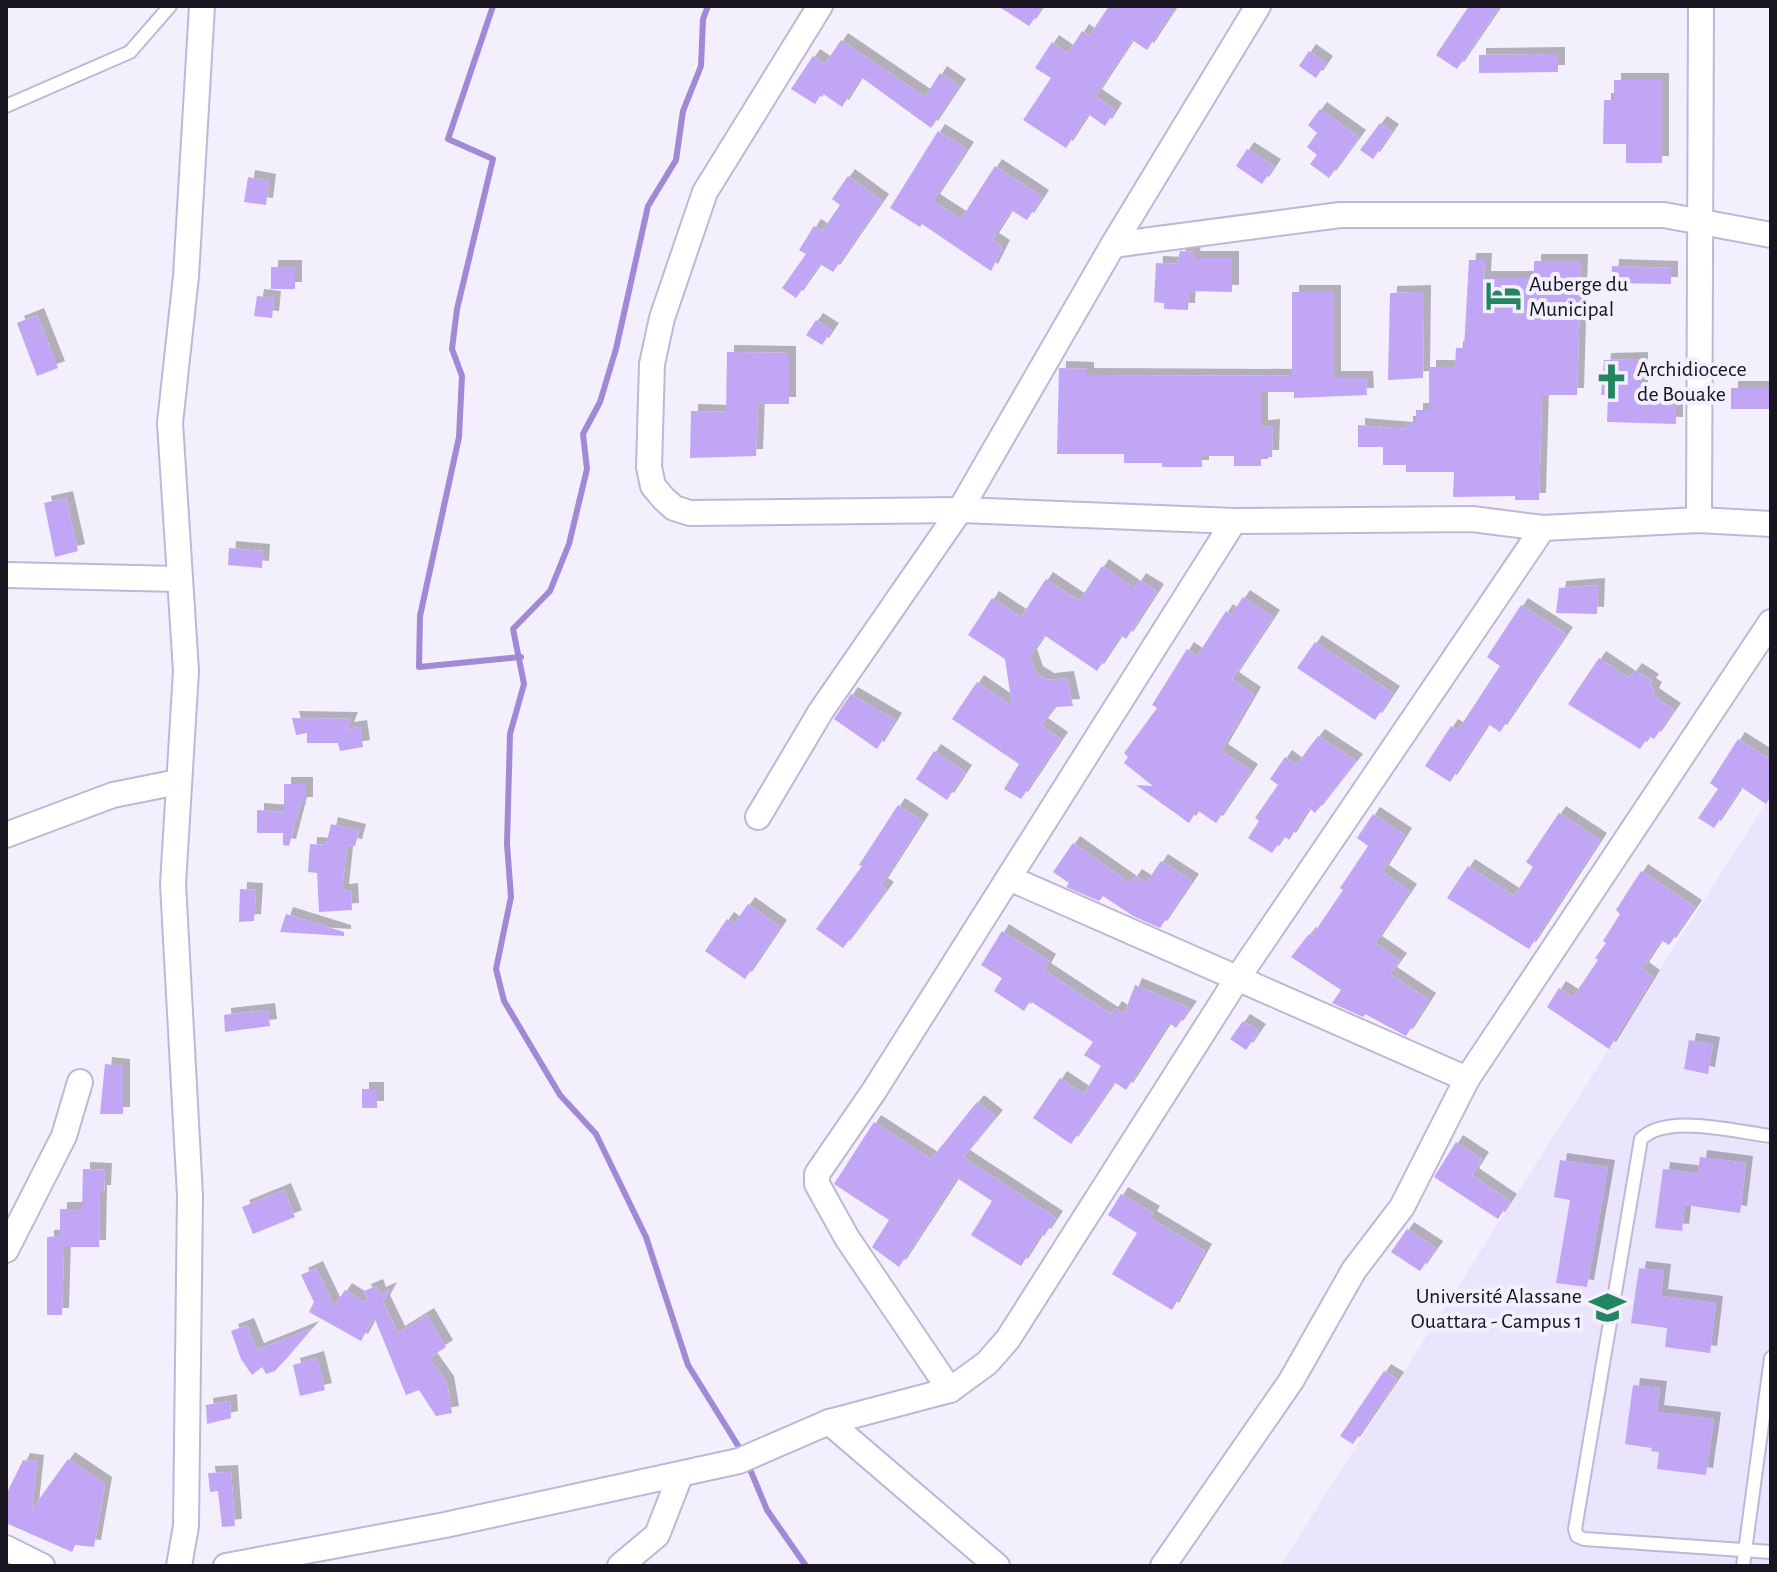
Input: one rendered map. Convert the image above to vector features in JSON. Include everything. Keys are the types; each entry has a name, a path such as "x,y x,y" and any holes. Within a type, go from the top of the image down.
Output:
{"street":[{"path":"179,1566 186,1526 190,1196 173,884 186,671 170,423 186,276 202,6"},
{"path":"820,6 705,192 680,256 652,364 648,443 653,486 674,508 690,513 960,510 1234,521 1472,519 1543,528 1699,520 1771,524"},
{"path":"758,817 821,711 960,510 1113,245 1258,6"},
{"path":"1699,520 1701,6"},
{"path":"1113,245 1340,215 1664,215 1771,235"},
{"path":"950,1390 847,1238 817,1184 817,1174 1009,878 1234,521"},
{"path":"226,1566 680,1476 749,1457 829,1422 950,1390 987,1363 1008,1339 1237,979 1543,528"},
{"path":"6,575 179,579"},
{"path":"1163,1566 1291,1381 1354,1270 1402,1207 1467,1079 1771,622"},
{"path":"6,835 113,795 178,782"},
{"path":"1009,878 1467,1079"},
{"path":"6,1250 64,1136 80,1082"},
{"path":"829,1422 997,1566"},
{"path":"620,1566 657,1535 680,1476"},
{"path":"6,1548 42,1566"}],"lane":[{"path":"6,106 54,82 130,52 170,6"},
{"path":"1771,1136 1669,1124 1652,1128 1641,1139 1575,1529 1577,1536 1584,1539 1771,1552"},
{"path":"1743,1566 1771,1358"}],"shaded area":[{"name":"Université Alassane Ouattara - Campus 1","path":"1771,795 1771,1566 1280,1566 1611,1046"}],"building":[{"path":"998,6 1043,6 1029,26"},
{"path":"1109,6 1176,6 1147,50 1132,40 1095,96 1115,110 1105,126 1088,114 1066,148 1023,120 1051,78 1035,68 1052,42 1068,53 1082,31 1089,36"},
{"path":"1469,6 1500,6 1457,69 1436,55"},
{"path":"841,40 925,97 940,73 959,86 931,128 861,77 842,107 822,93 815,104 791,89 813,56 825,64"},
{"path":"1309,51 1326,63 1316,78 1299,66"},
{"path":"1558,54 1558,72 1479,73 1479,55"},
{"path":"1614,80 1662,80 1662,163 1626,163 1626,144 1603,144 1604,100 1614,100"},
{"path":"1320,109 1359,137 1329,178 1310,164 1317,155 1307,147 1317,133 1308,125"},
{"path":"1380,123 1392,131 1373,159 1360,150"},
{"path":"938,131 967,149 933,201 961,219 995,166 1042,197 1027,220 1011,210 992,240 1003,247 991,271 922,224 920,227 890,208"},
{"path":"1247,149 1274,166 1262,184 1236,166"},
{"path":"848,176 882,201 833,272 820,264 796,298 782,288 806,254 799,250 814,226 822,231 840,205 832,199"},
{"path":"248,177 269,181 266,205 244,202"},
{"path":"1180,251 1194,252 1193,258 1232,258 1232,292 1189,291 1188,310 1164,309 1164,303 1154,302 1156,263 1177,264"},
{"path":"1469,260 1485,260 1484,278 1534,278 1534,261 1581,261 1577,395 1542,395 1539,500 1515,500 1515,496 1453,497 1454,472 1406,472 1406,465 1383,465 1383,447 1358,447 1358,425 1406,429 1406,423 1416,423 1416,410 1429,410 1429,367 1455,367 1456,348 1464,348"},
{"path":"1612,266 1671,268 1671,284 1611,283"},
{"path":"271,267 295,267 295,289 271,289"},
{"path":"1292,292 1334,292 1334,378 1366,378 1367,395 1294,398 1294,392 1261,392 1261,427 1273,426 1272,457 1261,457 1261,466 1234,466 1234,456 1202,456 1202,467 1162,467 1162,463 1124,463 1124,454 1057,454 1059,368 1087,369 1087,375 1292,376"},
{"path":"1424,292 1423,378 1388,380 1390,293"},
{"path":"257,296 274,298 272,318 254,316"},
{"path":"37,315 58,368 37,376 17,323"},
{"path":"816,320 832,330 822,345 806,335"},
{"path":"727,352 789,353 789,404 758,404 756,456 690,458 691,411 726,412"},
{"path":"1641,359 1641,398 1676,399 1676,424 1607,422 1608,395 1601,395 1604,360"},
{"path":"1731,388 1771,388 1771,409 1731,409"},
{"path":"66,498 78,551 55,557 44,503"},
{"path":"229,548 263,551 262,568 228,565"},
{"path":"1102,566 1134,588 1139,580 1157,591 1126,639 1121,635 1097,671 1044,635 1030,656 1036,673 1047,680 1067,678 1073,706 1055,707 1041,725 1061,739 1021,799 1004,789 1019,764 952,719 977,682 1012,706 1005,659 968,635 992,598 1021,617 1046,579 1079,601"},
{"path":"1598,585 1597,614 1556,613 1559,588"},
{"path":"1243,597 1273,617 1232,679 1254,694 1221,751 1251,771 1216,823 1197,810 1189,823 1136,785 1153,786 1124,763 1128,757 1124,753 1157,708 1152,705 1187,649 1197,656 1226,611 1231,615"},
{"path":"1521,605 1566,634 1500,732 1488,724 1450,782 1425,766 1451,726 1458,730 1500,666 1487,657"},
{"path":"1315,642 1393,693 1375,720 1297,668"},
{"path":"1599,658 1629,678 1635,670 1652,681 1649,685 1655,689 1652,695 1674,710 1654,739 1649,736 1640,749 1568,704"},
{"path":"851,694 895,720 877,749 834,719"},
{"path":"292,718 351,719 347,729 360,727 363,747 340,751 338,743 307,743 307,733 296,735"},
{"path":"1318,736 1356,761 1315,813 1309,808 1289,840 1284,836 1272,853 1248,838 1259,821 1255,818 1278,785 1270,779 1285,757 1296,765"},
{"path":"1738,739 1771,760 1771,795 1766,804 1741,787 1714,828 1698,818 1718,789 1710,783"},
{"path":"934,751 965,772 947,800 916,779"},
{"path":"284,784 306,784 306,804 300,804 289,846 283,845 283,833 257,833 257,810 284,812"},
{"path":"898,805 922,821 881,885 887,889 843,948 816,929 862,866 859,865"},
{"path":"1559,813 1600,840 1529,949 1447,898 1468,866 1514,896 1533,867 1526,862"},
{"path":"1373,814 1405,835 1382,872 1410,891 1375,943 1400,960 1390,974 1429,1000 1406,1036 1365,1014 1363,1017 1332,1003 1341,990 1291,957 1309,934 1312,936 1343,890 1340,888 1368,846 1357,838"},
{"path":"331,824 359,831 355,846 347,845 342,891 351,890 352,910 319,912 317,873 308,872 310,844 326,845"},
{"path":"1073,843 1130,883 1135,876 1146,883 1161,861 1192,881 1160,928 1133,916 1103,896 1099,901 1066,887 1069,883 1053,872"},
{"path":"1641,871 1695,907 1669,945 1661,940 1642,969 1653,977 1609,1049 1547,1007 1559,988 1573,997 1598,960 1595,958 1606,943 1603,941 1620,914 1616,910"},
{"path":"240,889 256,890 254,921 239,922"},
{"path":"748,904 780,927 745,979 705,951 727,919 734,924"},
{"path":"286,914 344,932 344,936 280,932"},
{"path":"1002,931 1049,961 1044,970 1111,1014 1115,1008 1124,1014 1135,985 1190,1008 1176,1028 1169,1023 1126,1090 1114,1082 1071,1144 1033,1118 1060,1078 1084,1094 1101,1066 1084,1055 1093,1042 1030,1001 1024,1011 994,991 1002,978 981,965"},
{"path":"268,1010 270,1026 225,1032 224,1015"},
{"path":"1243,1021 1259,1031 1246,1050 1230,1039"},
{"path":"1689,1040 1713,1044 1708,1074 1684,1069"},
{"path":"105,1064 123,1066 123,1114 100,1114"},
{"path":"362,1089 377,1089 377,1108 362,1108"},
{"path":"977,1102 996,1117 963,1157 1056,1218 1044,1236 1041,1234 1021,1266 971,1235 992,1201 957,1178 899,1267 872,1247 889,1220 834,1184 874,1122 931,1159"},
{"path":"1456,1142 1482,1159 1472,1175 1510,1201 1498,1219 1434,1177"},
{"path":"1700,1157 1746,1163 1740,1213 1685,1205 1682,1231 1655,1228 1663,1169 1698,1173"},
{"path":"1560,1160 1608,1167 1587,1287 1556,1283 1570,1200 1554,1197"},
{"path":"83,1169 105,1170 104,1192 100,1192 99,1247 64,1247 62,1315 47,1315 47,1237 60,1236 60,1209 82,1209"},
{"path":"284,1190 295,1217 253,1234 242,1207"},
{"path":"1121,1194 1153,1213 1150,1218 1205,1251 1172,1310 1112,1274 1137,1233 1108,1215"},
{"path":"1407,1229 1436,1248 1420,1271 1391,1252"},
{"path":"316,1268 334,1306 345,1290 364,1302 368,1301 364,1291 376,1286 379,1294 390,1289 383,1302 398,1333 427,1315 446,1347 429,1358 447,1383 452,1413 436,1416 419,1390 406,1395 374,1317 361,1341 309,1312 314,1302 301,1275"},
{"path":"1639,1268 1664,1271 1661,1296 1716,1303 1710,1353 1665,1347 1667,1328 1631,1323"},
{"path":"247,1325 257,1350 312,1328 275,1371 266,1374 262,1367 252,1375 241,1359 231,1331"},
{"path":"317,1358 325,1390 300,1396 293,1365"},
{"path":"1384,1371 1397,1379 1353,1444 1340,1436"},
{"path":"1633,1385 1660,1388 1657,1412 1714,1419 1706,1475 1657,1469 1659,1452 1625,1444"},
{"path":"230,1401 231,1418 207,1424 206,1405"},
{"path":"68,1459 105,1484 94,1547 75,1545 72,1552 6,1523 6,1495 23,1460 37,1462 32,1509"},
{"path":"231,1472 235,1526 222,1527 218,1491 210,1492 208,1473"}],"waterway":[{"path":"493,6 448,139 493,159 457,309 452,349 462,376 459,437 420,616 419,667 521,657"},
{"path":"708,6 703,19 701,66 683,111 676,160 648,206 616,349 600,402 583,434 587,469 569,544 550,591 513,629 524,684 510,734 507,844 511,897 496,969 504,1001 560,1095 596,1134 646,1237 688,1365 742,1452"},
{"path":"747,1462 767,1510 806,1566"}],"place":[{"name":"Auberge du Municipal","path":"1503,296"},
{"name":"Archidiocece de Bouake","path":"1611,381"},
{"name":"Université Alassane Ouattara - Campus 1","path":"1608,1308"}]}
